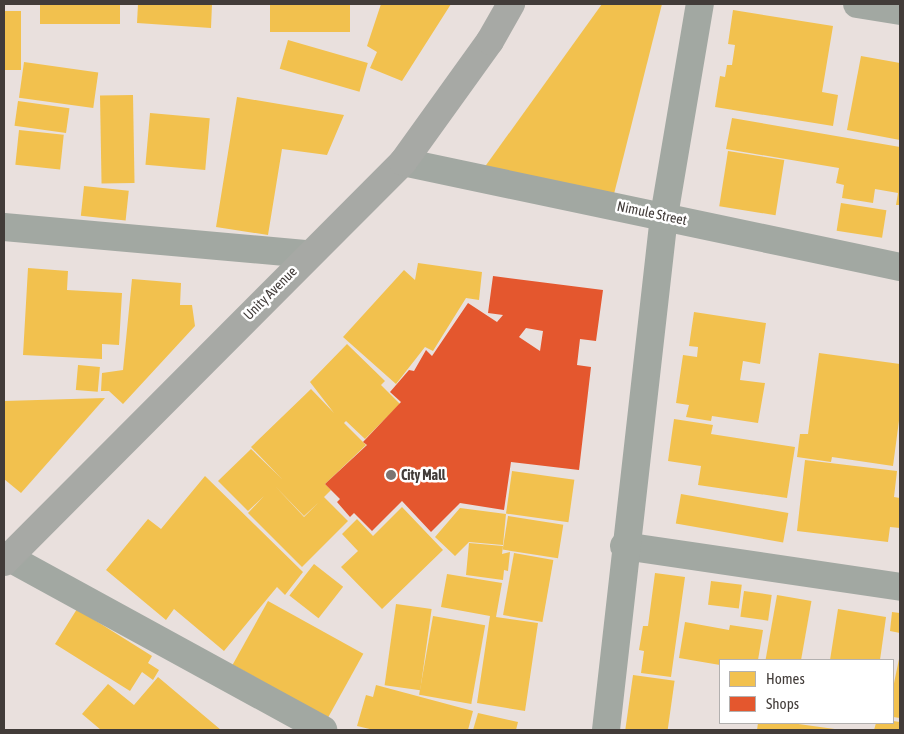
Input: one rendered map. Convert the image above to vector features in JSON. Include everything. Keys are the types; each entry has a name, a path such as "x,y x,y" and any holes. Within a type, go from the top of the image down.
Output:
{"main road":[{"name":"Unity Avenue","path":"5,557 308,254 403,162 490,41 511,4"}],"street":[{"path":"606,730 624,546 664,216 700,4"},
{"path":"857,4 900,11"},
{"name":"Nimule Street","path":"403,162 900,267"},
{"path":"4,227 308,254"},
{"path":"624,546 900,587"},
{"path":"5,557 323,730"}],"building: Homes":[{"path":"40,4 120,4 120,24 40,24"},
{"path":"138,4 212,4 211,28 137,23"},
{"path":"270,4 350,4 350,32 270,32"},
{"path":"381,4 451,4 402,81 370,68 377,52 367,46"},
{"path":"602,4 662,4 614,194 484,168"},
{"path":"733,10 833,26 822,92 838,95 833,126 715,107 720,76 725,77 727,65 732,65 735,45 728,44"},
{"path":"4,11 21,11 21,70 4,70"},
{"path":"288,40 368,63 360,92 280,69"},
{"path":"861,56 900,63 900,140 847,130"},
{"path":"24,62 98,72 93,108 19,98"},
{"path":"133,95 135,183 102,184 100,96"},
{"path":"237,97 344,115 327,155 282,149 268,235 216,227"},
{"path":"18,101 69,108 66,133 15,126"},
{"path":"150,113 210,118 205,170 145,165"},
{"path":"732,118 900,147 900,205 896,205 898,193 875,189 873,203 842,198 844,185 836,183 839,168 726,149"},
{"path":"19,130 64,135 60,170 15,165"},
{"path":"728,151 784,160 776,215 719,206"},
{"path":"84,186 129,191 126,221 81,216"},
{"path":"841,203 886,210 882,238 837,231"},
{"path":"418,263 482,272 479,300 466,298 433,351 425,347 396,384 343,337 404,270 415,280"},
{"path":"28,268 68,271 67,290 122,293 119,345 102,344 102,359 23,355"},
{"path":"132,279 181,283 180,305 192,305 195,326 123,404 109,391 101,391 102,373 123,370"},
{"path":"694,312 766,323 760,364 743,361 740,380 765,383 758,423 712,416 711,421 686,417 689,405 676,403 683,355 697,357 698,347 689,346"},
{"path":"347,344 385,381 381,385 400,404 365,439 346,421 344,423 366,445 325,484 331,490 324,497 348,521 302,567 248,513 264,496 248,511 218,481 251,449 282,479 251,447 311,389 334,413 310,382","holes":["275,486 304,516 318,503 304,517"]},
{"path":"819,353 900,364 900,413 893,466 832,457 831,462 797,457 800,434 808,434"},
{"path":"78,365 100,367 98,392 76,390"},
{"path":"105,398 21,493 4,479 4,401"},
{"path":"674,419 713,425 711,434 795,447 787,498 698,485 701,466 668,461"},
{"path":"805,460 897,471 894,497 900,498 900,528 890,527 888,542 797,531"},
{"path":"512,471 574,480 568,522 506,514"},
{"path":"205,476 303,572 285,595 277,587 224,651 174,609 166,620 106,570 148,519 161,529"},
{"path":"681,494 788,513 783,542 676,524"},
{"path":"402,507 443,550 382,609 341,567 358,551 342,534 357,519 373,536"},
{"path":"460,508 506,514 503,545 469,542 455,556 435,537"},
{"path":"508,516 563,525 558,558 503,550"},
{"path":"469,543 503,546 502,554 510,552 508,571 504,570 503,580 466,575"},
{"path":"514,553 553,560 542,622 503,615"},
{"path":"314,564 343,587 319,618 289,596"},
{"path":"655,573 685,577 671,677 641,673 644,651 639,650 643,626 648,626"},
{"path":"447,574 502,583 496,617 538,623 525,711 477,703 490,616 441,607"},
{"path":"711,581 742,585 739,609 708,605"},
{"path":"744,591 772,595 768,621 740,617"},
{"path":"777,595 811,601 801,659 766,659"},
{"path":"268,601 363,654 328,718 233,665"},
{"path":"396,604 432,609 420,690 385,685"},
{"path":"77,609 152,656 148,663 159,670 153,680 142,672 130,691 55,644"},
{"path":"838,609 886,617 880,659 830,659"},
{"path":"892,612 900,613 900,633 890,631"},
{"path":"433,616 485,625 471,704 419,695"},
{"path":"685,622 729,630 730,625 763,630 758,659 719,659 719,665 679,658"},
{"path":"900,659 900,718 894,717 894,683"},
{"path":"633,675 675,681 668,730 625,730"},
{"path":"158,677 221,730 101,730 82,714 108,684 134,705"},
{"path":"376,685 473,711 468,730 374,730 357,726 366,695 373,697"},
{"path":"478,713 518,722 516,730 473,730"},
{"path":"894,721 900,722 900,730 874,730 876,724 894,724"},
{"path":"758,724 798,724 842,730 757,730"}],"building: Shops":[{"path":"493,276 603,290 596,341 580,339 577,365 591,367 579,470 511,462 504,510 460,503 431,532 402,501 372,531 354,513 350,517 337,502 340,499 325,484 367,445 363,442 401,402 390,392 409,370 414,371 426,350 432,356 468,303 497,322 503,315 488,313","holes":["526,328 543,331 540,351 519,337"]}],"place":[{"name":"City Mall","path":"391,475"}]}
